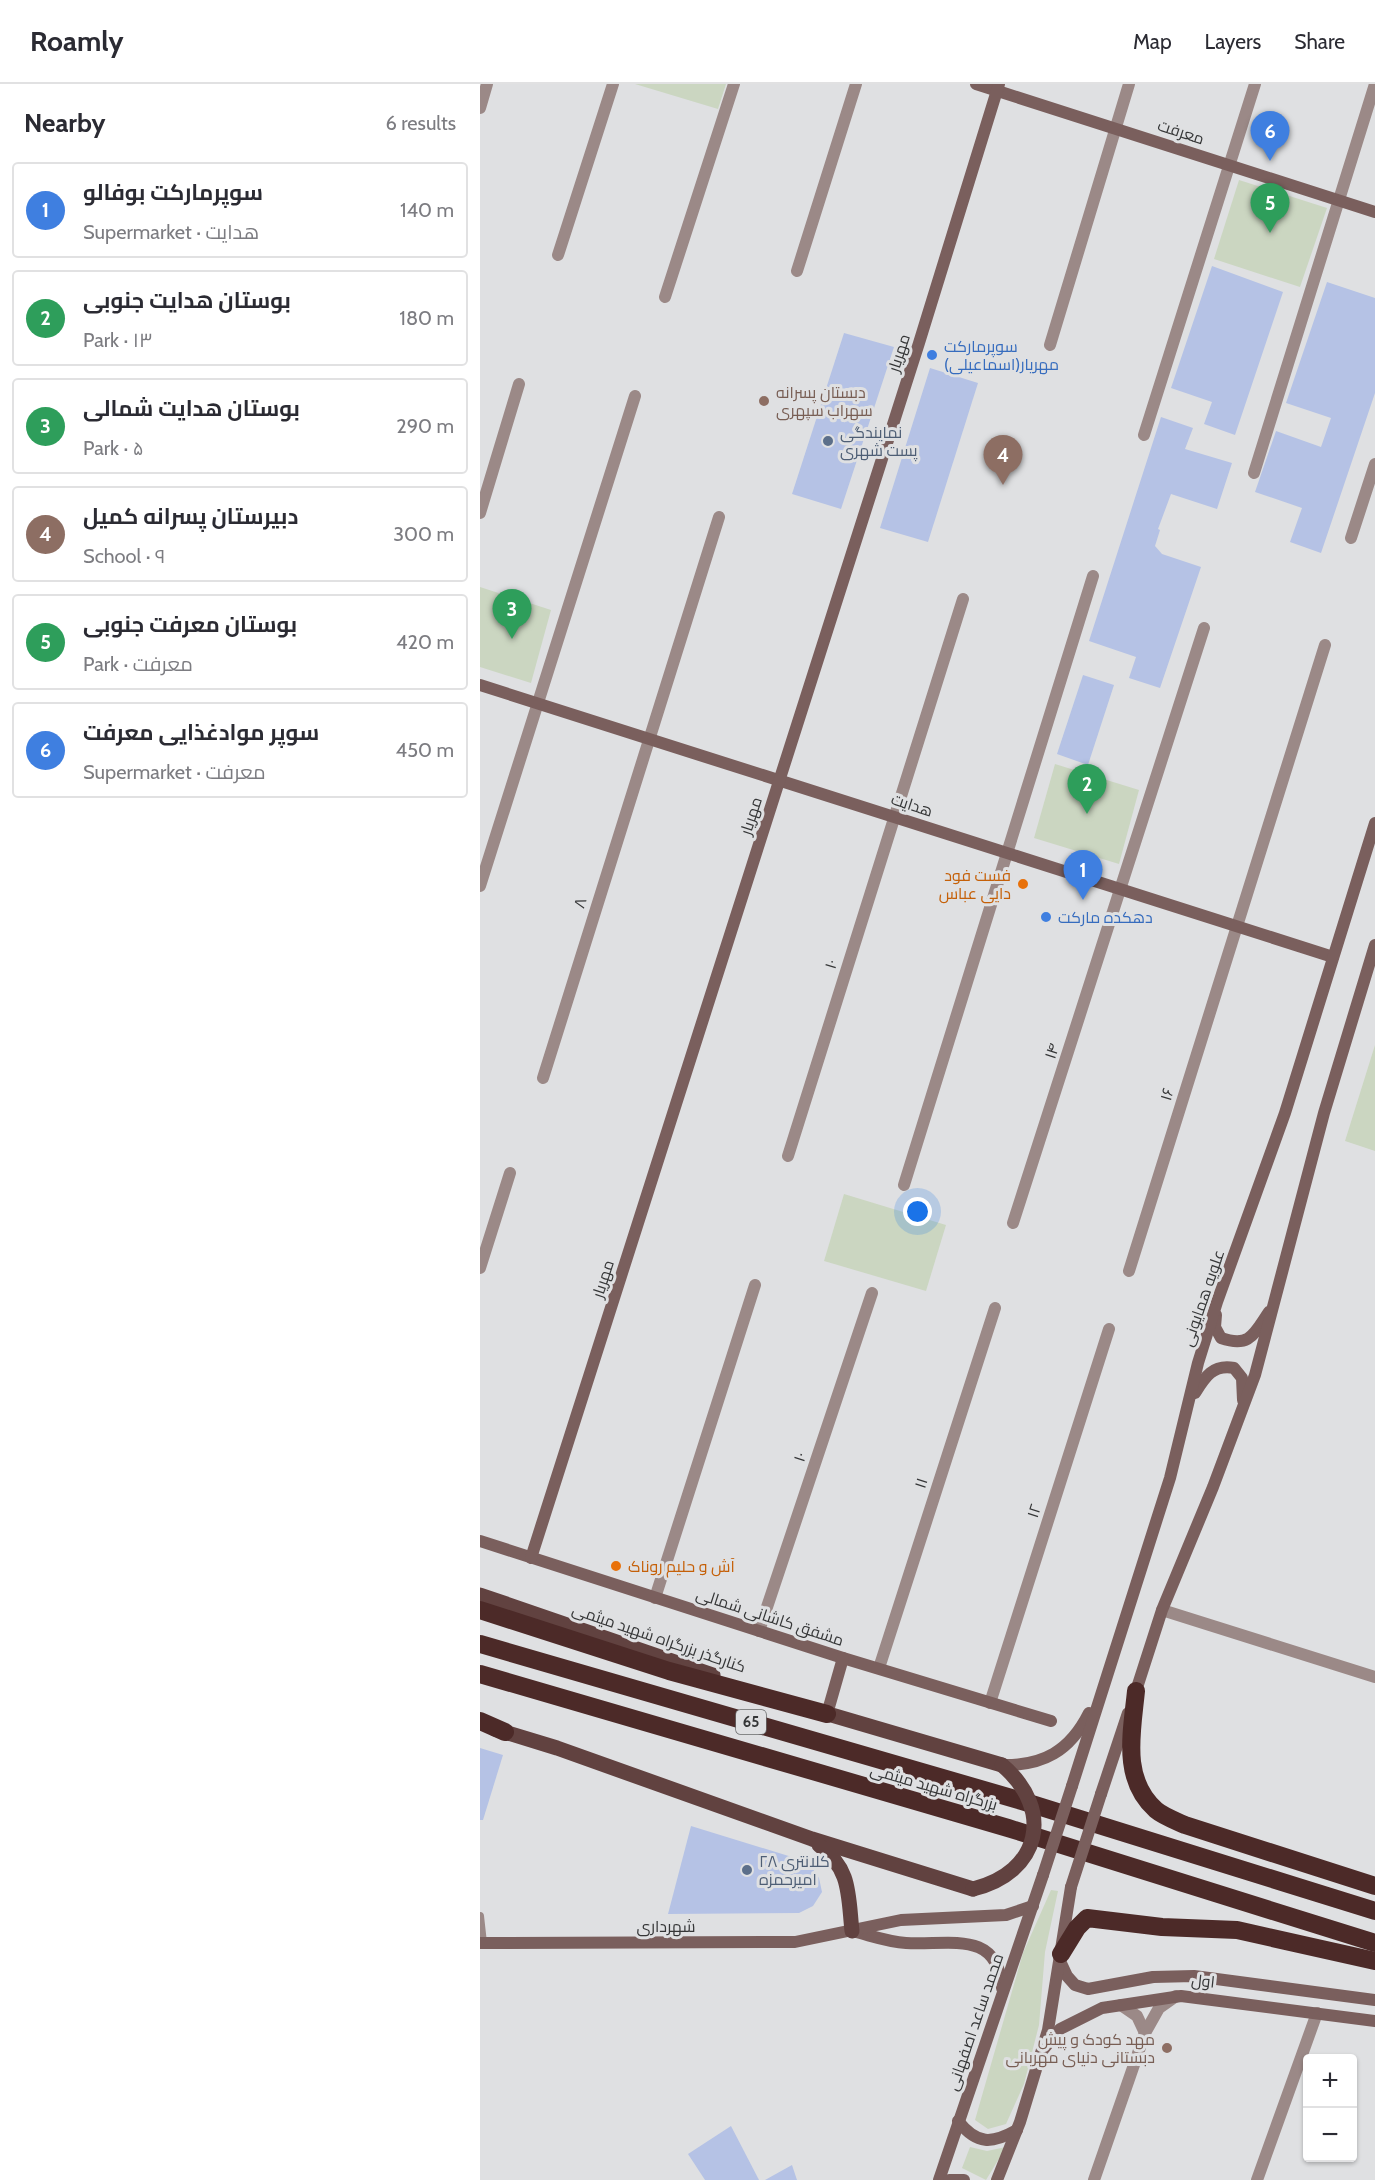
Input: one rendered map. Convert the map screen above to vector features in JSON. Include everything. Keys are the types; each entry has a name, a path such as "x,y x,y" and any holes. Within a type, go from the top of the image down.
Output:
{"highway":[{"path":"480,1610 669,1671 827,1714"},
{"name":"بزرگراه شهید میثمی","path":"480,1644 1022,1801 1375,1911"},
{"name":"بزرگراه شهید میثمی","path":"480,1674 1008,1828 1375,1943"},
{"path":"1136,1691 1131,1768 1143,1794 1156,1810 1185,1825 1375,1886"},
{"path":"480,1723 505,1732"},
{"path":"1061,1957 1077,1928 1087,1918 1151,1926 1237,1930 1375,1961"}],"main road":[{"name":"کنارگذر بزرگراه شهید میثمی","path":"480,1595 827,1714 1002,1765"},
{"path":"505,1732 812,1839 973,1889 993,1884 1011,1873 1025,1857 1032,1838 1034,1817 1029,1796 1018,1779 1002,1765"},
{"path":"812,1839 835,1857 842,1870 847,1886 852,1931"}],"street":[{"path":"480,108 488,84"},
{"path":"558,255 613,84"},
{"path":"665,297 734,84"},
{"path":"796,271 856,84"},
{"name":"معرفت","path":"976,84 998,87 1115,128 1375,212"},
{"path":"1050,345 1129,84"},
{"path":"1144,435 1255,84"},
{"path":"1254,473 1375,84"},
{"name":"مهریار","path":"531,1558 780,780 998,87"},
{"path":"480,513 519,384"},
{"path":"480,886 635,396"},
{"path":"1351,538 1375,464"},
{"name":"۸","path":"543,1078 719,516"},
{"path":"904,1185 1009,853 1093,576"},
{"name":"۱۰","path":"788,1156 963,599"},
{"name":"۱۴","path":"1014,1223 1204,628"},
{"name":"۱۶","path":"1129,1271 1325,645"},
{"name":"هدایت","path":"480,685 1333,957"},
{"name":"علویه همایونی","path":"1043,1875 1170,1478 1217,1302 1285,1113 1375,823"},
{"path":"997,2180 1017,2130 1042,2052 1061,1957 1071,1887 1162,1610 1241,1414 1275,1303 1324,1113 1375,945"},
{"path":"480,1268 510,1173"},
{"path":"655,1598 755,1285"},
{"name":"۱۰","path":"759,1631 872,1293"},
{"path":"1217,1302 1215,1327 1221,1338 1236,1343 1246,1341 1255,1332 1275,1303"},
{"name":"۱۱","path":"879,1668 995,1308"},
{"name":"۱۲","path":"990,1703 1109,1329"},
{"path":"1189,1402 1212,1370 1222,1366 1234,1368 1242,1378 1244,1392 1241,1414"},
{"name":"مشفق کاشانی شمالی","path":"480,1541 843,1658 1051,1721"},
{"path":"1162,1610 1375,1677"},
{"path":"827,1714 843,1658"},
{"path":"1002,1765 1025,1766 1044,1760 1063,1747 1083,1725 1106,1677"},
{"name":"محمد ساعد اصفهانی","path":"939,2180 1043,1875"},
{"name":"شهرداری","path":"482,1943 795,1942 901,1920 1006,1915 1033,1906"},
{"path":"852,1931 907,1944 963,1942 982,1948 994,1961 1001,1976 1002,1992"},
{"name":"اول","path":"1061,1957 1067,1976 1076,1985 1088,1989 1153,1977 1194,1976 1375,2000"},
{"path":"1094,2180 1145,2033 1159,2008 1176,1996"},
{"name":"اول","path":"1042,2052 1060,2029 1102,2008 1176,1996 1375,2021"},
{"path":"1121,2005 1137,2016 1145,2033"},
{"path":"1257,2180 1317,2013"},
{"path":"958,2121 967,2132 986,2141 998,2140 1017,2130"},
{"path":"949,2180 964,2180"}],"lane":[{"path":"480,1916 482,1943"}],"green space":[{"path":"635,84 726,84 718,109"},
{"path":"1239,180 1327,208 1300,287 1214,259"},
{"path":"480,587 551,610 531,683 480,667"},
{"path":"1055,764 1139,790 1119,864 1034,838"},
{"path":"1375,1045 1375,1151 1345,1141"},
{"path":"844,1194 946,1225 926,1291 824,1261"},
{"path":"1051,1890 1058,1891 1045,1952 1039,2025 1024,2084 1006,2124 988,2129 975,2120 1023,1953"},
{"path":"970,2147 987,2151 1006,2147 986,2180 962,2168"}],"building":[{"path":"1212,266 1283,292 1235,435 1204,424 1212,402 1171,388"},
{"path":"1327,282 1375,298 1375,393 1321,553 1290,542 1302,508 1255,492 1276,431 1321,447 1331,418 1286,403"},
{"path":"844,333 894,347 841,509 792,494"},
{"path":"930,368 978,383 928,542 880,528"},
{"path":"1161,417 1193,428 1185,449 1232,463 1217,509 1171,494 1158,529 1160,530 1155,546 1162,554 1201,567 1160,688 1129,678 1136,657 1089,641"},
{"path":"1083,675 1114,685 1088,765 1057,754"},
{"path":"480,1748 503,1755 483,1820 480,1820"},
{"name":"کلانتری ۲۸ امیرحمزه","path":"691,1826 808,1862 819,1878 822,1892 813,1906 799,1913 668,1914"},
{"path":"731,2126 759,2180 705,2180 688,2154"},
{"path":"792,2165 797,2180 765,2180"}],"place":[{"name":"سوپر موادغذایی معرفت","path":"1270,161"},
{"name":"بوستان معرفت جنوبی","path":"1270,233"},
{"name":"سوپرمارکت مهریار(اسماعیلی)","path":"932,355"},
{"name":"دبستان پسرانه سهراب سپهری","path":"764,401"},
{"name":"نمایندگی پست شهری","path":"828,441"},
{"name":"دبیرستان پسرانه کمیل","path":"1003,485"},
{"name":"بوستان هدایت شمالی","path":"512,639"},
{"name":"بوستان هدایت جنوبی","path":"1087,814"},
{"name":"فست فود دایی عباس","path":"1023,884"},
{"name":"سوپرمارکت بوفالو","path":"1083,900"},
{"name":"دهکده مارکت","path":"1046,917"},
{"name":"آش و حلیم روناک","path":"616,1566"},
{"name":"کلانتری ۲۸ امیرحمزه","path":"747,1870"},
{"name":"مهد کودک و پیش دبستانی دنیای‌ مهربانی","path":"1167,2048"}]}
